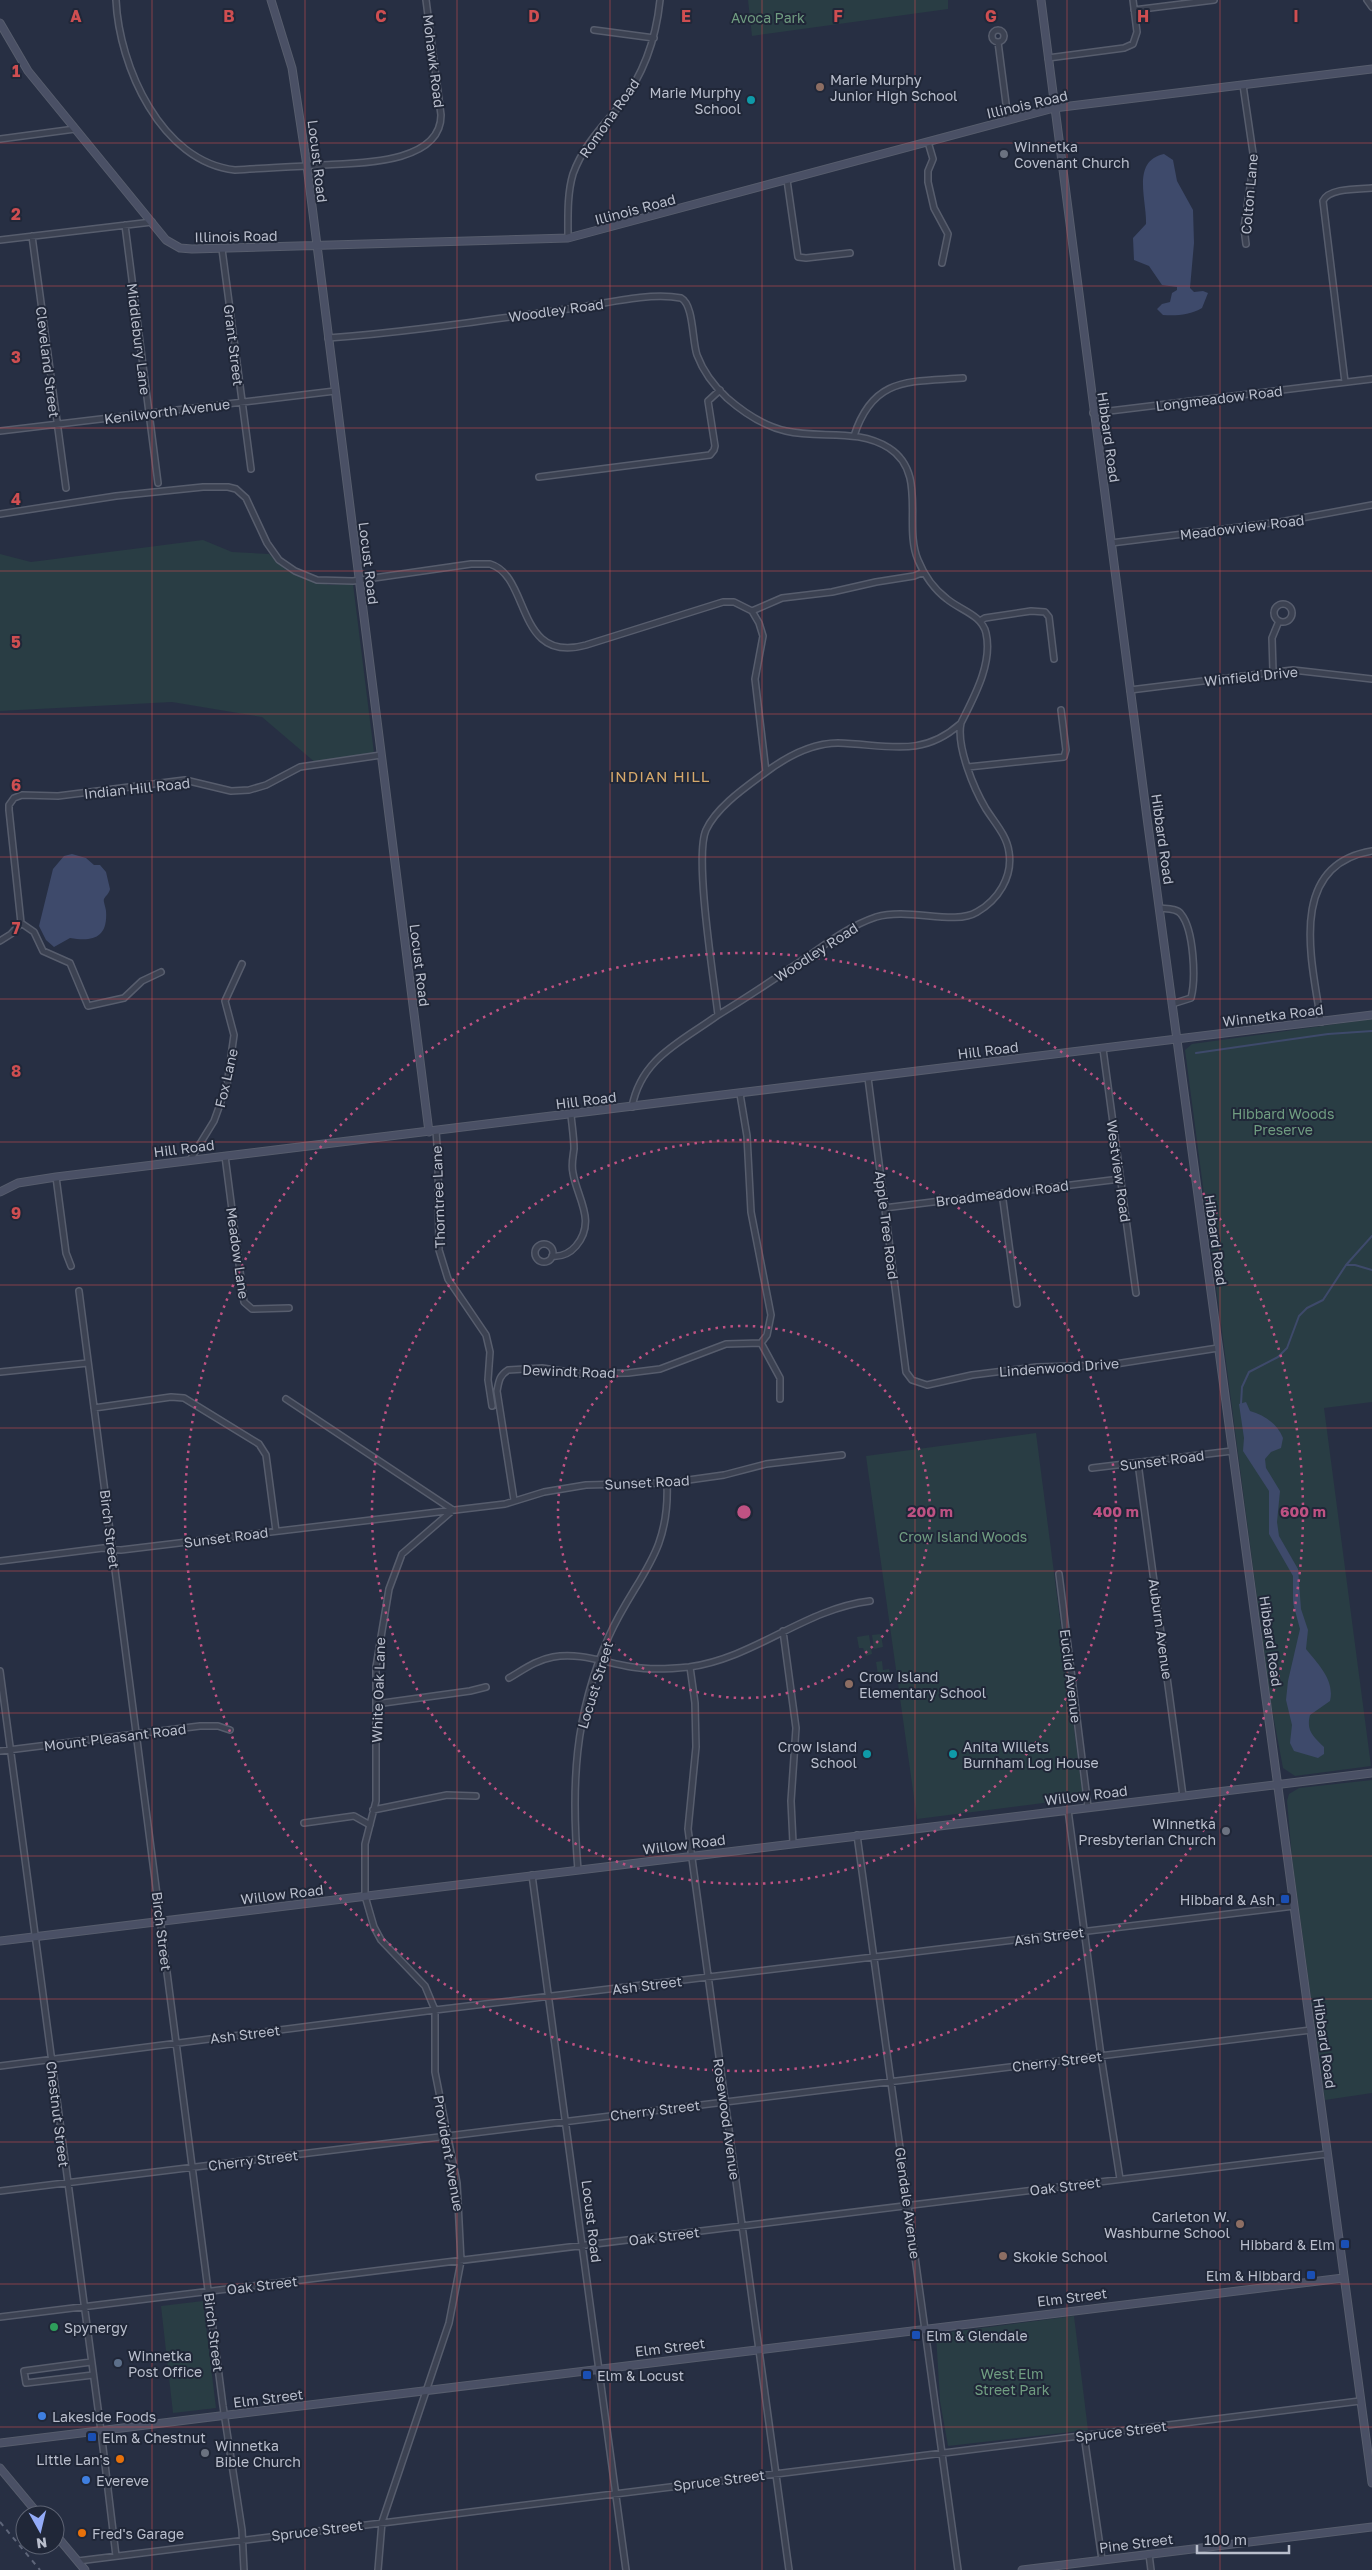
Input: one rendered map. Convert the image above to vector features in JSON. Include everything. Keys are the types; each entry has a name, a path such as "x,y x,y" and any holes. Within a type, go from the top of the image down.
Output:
{"street":[{"name":"Mohawk Road","path":"116,0 121,42 131,71 155,115 182,146 195,157 221,168 235,170 377,161 396,158 422,146 436,135 441,115 426,0"},
{"name":"Locust Road","path":"271,0 292,68 307,166 381,754 432,1131"},
{"name":"Romona Road","path":"568,238 569,192 579,161 594,134 632,88 645,64 654,38 660,0"},
{"name":"Hibbard Road","path":"1041,0 1093,413 1372,2483"},
{"path":"1048,58 1129,46 1137,36 1133,0"},
{"path":"1134,10 1214,0"},
{"path":"1367,0 1372,7"},
{"name":"Illinois Road","path":"0,23 28,71 152,222 172,245 192,249 222,250 568,238 1054,108 1372,69"},
{"path":"594,30 654,38"},
{"path":"998,42 1008,119"},
{"name":"Colton Lane","path":"1243,85 1254,160 1244,228 1246,244"},
{"path":"0,139 75,129"},
{"path":"928,142 932,159 928,177 934,208 948,234 942,263"},
{"path":"787,180 797,256 806,258 850,252"},
{"path":"1345,382 1323,201 1326,196 1333,193 1372,188"},
{"path":"0,240 152,222"},
{"name":"Middlebury Lane","path":"125,226 158,483"},
{"name":"Cleveland Street","path":"32,236 66,488"},
{"name":"Grant Street","path":"222,250 251,470"},
{"name":"Woodley Road","path":"328,338 396,332 624,301 676,297 687,304 697,354 708,377 720,390 750,415 776,428 792,432 854,436 886,446 904,462 911,485 916,553 924,572 946,599 980,622 987,639 984,666 961,723 962,740 968,767 981,801 1004,836 1009,850 1007,878 991,902 976,913 964,917 894,914 864,922 841,934 668,1049 648,1067 638,1085 632,1107"},
{"path":"854,436 866,407 882,390 909,381 963,378"},
{"name":"Longmeadow Road","path":"1093,413 1372,379"},
{"path":"539,477 710,455 715,446 708,402 720,390"},
{"name":"Kenilworth Avenue","path":"0,431 334,391"},
{"path":"0,514 116,496 203,487 228,487 236,489 246,498 271,551 286,566 317,580 328,582 359,580 471,564 495,565 508,577 532,628 551,644 567,647 586,645 723,602 734,602 752,611 760,623 763,636 755,679 766,772"},
{"name":"Meadowview Road","path":"1111,543 1280,522 1372,505"},
{"path":"752,611 782,598 832,592 914,576 924,572"},
{"path":"980,622 985,618 1031,611 1045,612 1049,617 1054,659"},
{"path":"1274,671 1272,638 1280,621"},
{"name":"Winfield Drive","path":"1130,690 1274,671 1301,670 1348,678 1372,679"},
{"path":"968,767 1064,757 1066,750 1061,710"},
{"path":"718,1015 706,912 702,842 706,830 719,812 739,792 793,754 830,744 910,747 925,745 943,737 961,723"},
{"name":"Indian Hill Road","path":"21,923 9,810 9,805 14,798 58,796 185,780 232,790 249,790 266,784 300,767 381,754"},
{"path":"1321,1022 1310,940 1309,922 1313,902 1322,882 1333,869 1349,857 1372,851"},
{"path":"1159,908 1177,911 1182,914 1191,944 1193,972 1190,998 1172,1004"},
{"path":"0,941 11,934 21,923 34,932 43,951 70,963 88,1006 124,998 142,981 161,972"},
{"name":"Fox Lane","path":"190,1160 214,1121 227,1084 234,1035 225,1001 242,964"},
{"name":"Winnetka Road","path":"1177,1040 1372,1015"},
{"name":"Hill Road","path":"0,1192 18,1183 56,1177 1177,1040"},
{"name":"Westview Road","path":"1103,1049 1136,1293"},
{"name":"Apple Tree Road","path":"868,1078 906,1372"},
{"path":"740,1094 747,1136 751,1212 771,1315 767,1335 761,1343 780,1378 780,1400"},
{"path":"552,1256 562,1256 572,1250 581,1239 586,1222 585,1208 572,1171 574,1140 570,1115"},
{"name":"Thorntree Lane","path":"432,1131 438,1159 439,1250 448,1279 486,1335 490,1352 489,1370 492,1406"},
{"name":"Meadow Lane","path":"225,1156 244,1302 252,1309 289,1308"},
{"path":"56,1177 66,1253 71,1266"},
{"name":"Broadmeadow Road","path":"884,1208 1120,1179"},
{"path":"1002,1194 1018,1304"},
{"name":"Birch Street","path":"79,1291 242,2540 244,2570"},
{"name":"Dewindt Road","path":"514,1500 497,1391 499,1377 503,1373 508,1370 542,1368 582,1374 628,1373 660,1369 726,1344 761,1343"},
{"name":"Lindenwood Drive","path":"906,1372 912,1380 927,1385 972,1375 1037,1367 1109,1365 1218,1348"},
{"path":"0,1372 88,1363"},
{"path":"94,1408 171,1397 184,1398 259,1444 266,1456 276,1531"},
{"path":"286,1399 453,1510"},
{"name":"Sunset Road","path":"1092,1468 1232,1451"},
{"name":"Sunset Road","path":"0,1561 103,1548 121,1550 505,1504 544,1492 586,1485 667,1483 724,1475 766,1464 842,1455"},
{"name":"Auburn Avenue","path":"1138,1463 1183,1796"},
{"name":"Locust Street","path":"578,1870 573,1807 574,1769 582,1722 600,1661 619,1615 658,1549 667,1513 667,1483"},
{"name":"White Oak Lane","path":"365,1896 365,1844 376,1801 376,1668 380,1630 389,1589 402,1554 453,1510"},
{"name":"Euclid Avenue","path":"1059,1574 1088,1807"},
{"path":"509,1678 533,1664 554,1657 578,1656 650,1668 690,1666 716,1661 744,1652 783,1631 830,1610 870,1601"},
{"path":"783,1631 796,1728 792,1801 794,1843"},
{"name":"Rosewood Avenue","path":"690,1666 696,1728 688,1829 789,2570"},
{"name":"Chestnut Street","path":"0,1672 91,2362 102,2431 116,2556"},
{"path":"376,1704 470,1691 486,1687"},
{"name":"Mount Pleasant Road","path":"0,1751 200,1726 218,1726 230,1730"},
{"name":"Willow Road","path":"0,1941 1372,1772"},
{"path":"374,1810 447,1795 476,1796"},
{"path":"1068,1810 1083,1931 1120,2179"},
{"path":"304,1823 354,1816 370,1825"},
{"name":"Glendale Avenue","path":"857,1836 958,2570"},
{"name":"Locust Road","path":"532,1876 626,2570"},
{"name":"Provident Avenue","path":"365,1896 374,1927 381,1940 425,1986 435,2010 435,2072 457,2183 461,2260 449,2323 382,2522 378,2570"},
{"name":"Ash Street","path":"0,2066 435,2010 1294,1906"},
{"name":"Cherry Street","path":"0,2191 1311,2030"},
{"name":"Oak Street","path":"0,2317 1327,2154"},
{"name":"Elm Street","path":"0,2443 598,2368 1344,2278"},
{"path":"91,2362 24,2371 26,2383 93,2375"},
{"name":"Spruce Street","path":"78,2561 1360,2401"},
{"path":"1084,2435 1102,2560"},
{"path":"0,2468 31,2505"},
{"name":"Pine Street","path":"1022,2570 1372,2527"},
{"path":"65,2546 85,2570"},
{"path":"1149,2554 1151,2570"}],"green space":[{"name":"Avoca Park","path":"748,0 948,0 948,9 752,36"},
{"path":"203,540 232,552 269,554 286,570 307,579 329,585 353,584 374,753 317,764 262,717 172,702 0,711 0,554 31,562"},
{"name":"Hibbard Woods Preserve","path":"1372,1019 1372,1402 1324,1408 1371,1766 1295,1776 1283,1768 1271,1704 1185,1050 1192,1044"},
{"name":"Crow Island Woods","path":"1036,1433 1083,1798 917,1819 866,1456"},
{"path":"881,1634 883,1647 874,1649 872,1635"},
{"path":"869,1635 872,1654 866,1656 863,1648 859,1648 857,1637"},
{"path":"882,1661 883,1670 889,1669 891,1679 879,1681 876,1662"},
{"path":"1372,1780 1372,2093 1325,2100 1292,1858 1287,1801 1289,1794 1299,1788"},
{"path":"203,2301 216,2408 173,2413 161,2306"},
{"name":"West Elm Street Park","path":"1074,2316 1088,2430 948,2446 940,2401 936,2334"}],"water":[{"path":"1164,154 1173,160 1177,181 1193,210 1194,243 1190,288 1194,292 1203,291 1208,293 1202,308 1188,314 1163,315 1157,309 1162,304 1170,302 1172,293 1177,290 1177,287 1162,285 1149,266 1134,260 1133,238 1146,224 1143,193 1144,173 1147,165 1154,158"},
{"path":"72,854 86,858 94,865 100,865 106,872 110,889 104,900 106,920 102,932 97,936 86,939 70,938 54,947 46,940 39,926 53,869 64,856"},
{"path":"1246,1402 1250,1411 1270,1420 1283,1438 1281,1448 1271,1452 1265,1459 1266,1468 1280,1491 1277,1522 1279,1536 1298,1569 1301,1609 1308,1630 1306,1649 1328,1679 1330,1686 1330,1701 1310,1715 1309,1721 1311,1733 1324,1747 1324,1754 1318,1758 1294,1751 1290,1743 1292,1725 1286,1700 1288,1681 1300,1629 1293,1603 1293,1576 1269,1534 1269,1491 1243,1451 1244,1438 1239,1404"}],"waterway":[{"path":"1196,1053 1328,1034 1372,1031"},
{"path":"1241,1404 1242,1387 1249,1372 1278,1357 1287,1348 1299,1316 1307,1308 1323,1300 1346,1265 1372,1236"},
{"path":"1346,1265 1355,1265 1372,1270"}],"railway":[{"path":"0,2522 40,2570"}],"place":[{"name":"Marie Murphy Junior High School","path":"820,87"},
{"name":"Marie Murphy School","path":"751,100"},
{"name":"Winnetka Covenant Church","path":"1004,154"},
{"name":"Crow Island Elementary School","path":"849,1684"},
{"name":"Crow Island School","path":"867,1754"},
{"name":"Anita Willets Burnham Log House","path":"953,1754"},
{"name":"Winnetka Presbyterian Church","path":"1226,1831"},
{"name":"Hibbard & Ash","path":"1285,1899"},
{"name":"Carleton W. Washburne School","path":"1240,2224"},
{"name":"Hibbard & Elm","path":"1345,2244"},
{"name":"Skokie School","path":"1003,2256"},
{"name":"Elm & Hibbard","path":"1311,2275"},
{"name":"Spynergy","path":"54,2327"},
{"name":"Elm & Glendale","path":"916,2335"},
{"name":"Winnetka Post Office","path":"118,2363"},
{"name":"Elm & Locust","path":"587,2375"},
{"name":"Lakeside Foods","path":"42,2416"},
{"name":"Elm & Chestnut","path":"92,2437"},
{"name":"Winnetka Bible Church","path":"205,2453"},
{"name":"Little Lan's","path":"120,2459"},
{"name":"Evereve","path":"86,2480"},
{"name":"Fred's Garage","path":"82,2533"}],"district":[{"name":"INDIAN HILL","path":"660,776"}]}
